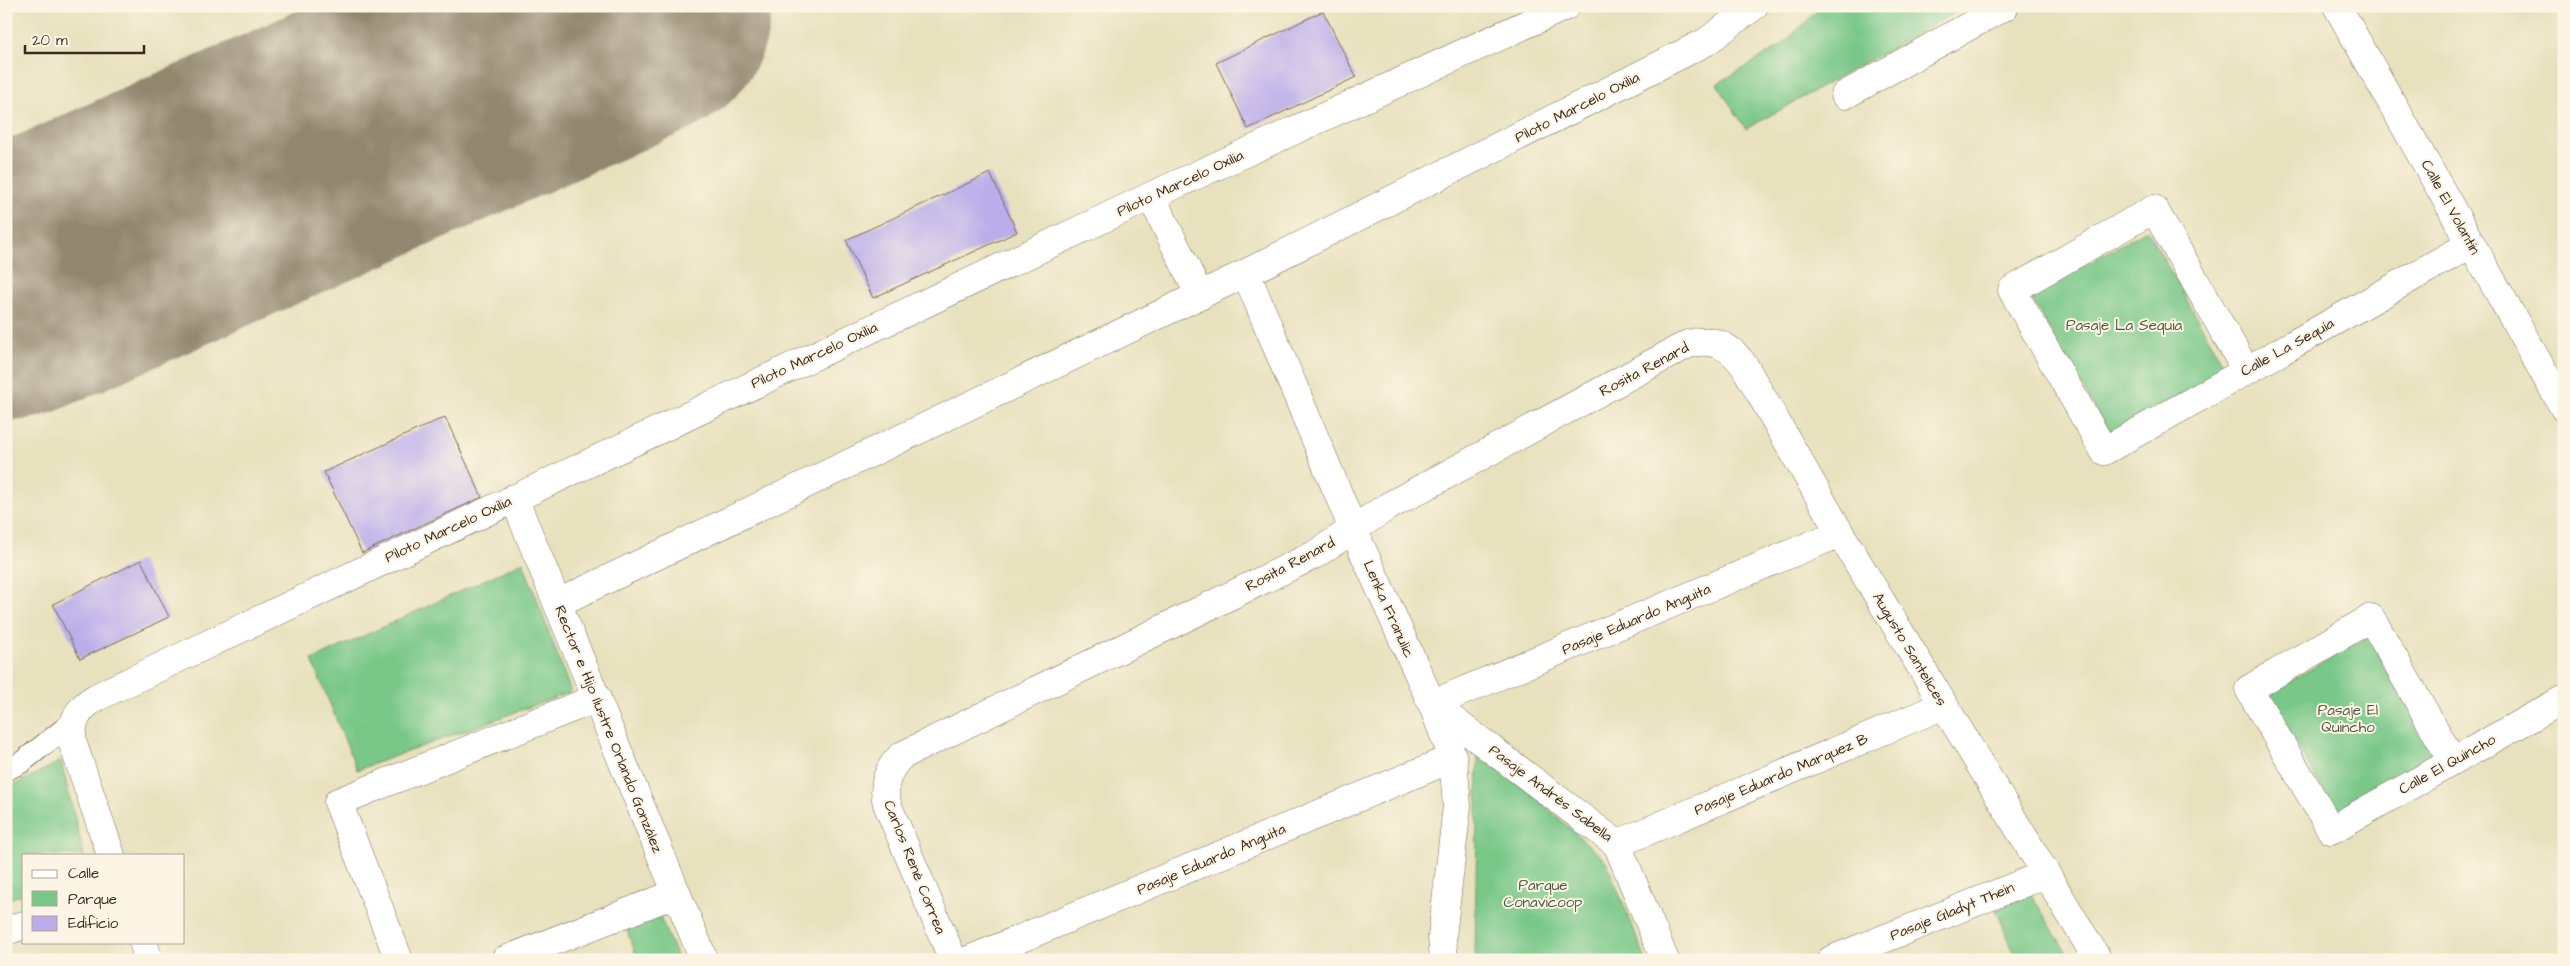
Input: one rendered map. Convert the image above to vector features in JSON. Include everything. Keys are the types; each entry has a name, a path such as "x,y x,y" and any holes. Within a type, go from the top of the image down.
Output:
{"street":[{"name":"Piloto Marcelo Oxilia","path":"74,721 86,703 96,697 1151,196 1566,6"},
{"name":"Piloto Marcelo Oxilia","path":"558,603 1200,296 1706,42 1754,6"},
{"path":"1845,95 2006,6"},
{"name":"Calle El Volantín","path":"2337,6 2564,408"},
{"path":"1151,196 1200,296"},
{"name":"Calle La Sequía","path":"2246,370 2154,208 2012,290 2104,451 2471,244"},
{"name":"Lenka Franulic","path":"1246,273 1353,529 1432,704 1453,758 1457,806 1442,937 1444,960"},
{"name":"Rosita Renard","path":"888,774 893,764 911,750 1314,555 1387,507 1688,344 1703,341 1719,344"},
{"name":"Augusto Santelices","path":"1719,344 1730,349 1745,367 1840,533 2098,960"},
{"name":"Rector e Hijo Ilustre Orlando González","path":"514,498 704,960"},
{"name":"Pasaje Eduardo Anguita","path":"1432,704 1840,533"},
{"name":"Calle El Quincho","path":"2452,760 2371,618 2248,689 2330,830 2564,699"},
{"path":"399,960 338,802 597,698"},
{"name":"Pasaje Andrés Sabella","path":"1432,704 1618,844 1665,960"},
{"name":"Pasaje Eduardo Marquez B","path":"1618,844 1944,705"},
{"path":"74,721 71,736 74,751 111,854"},
{"name":"Pasaje Eduardo Anguita","path":"969,960 1453,758"},
{"name":"Carlos René Correa","path":"888,774 885,794 887,804 953,960"},
{"name":"Pasaje Gladyt Thein","path":"1831,960 2046,874"},
{"path":"505,960 677,893"},
{"path":"6,931 22,926"},
{"path":"144,944 149,960"}],"lane":[{"path":"6,770 22,762 74,721"}],"green space":[{"path":"1822,6 1967,6 1746,129 1717,84 1782,45"},
{"name":"Pasaje La Sequia","path":"2147,230 2226,369 2110,435 2030,296"},
{"path":"523,562 571,692 357,770 312,660"},
{"name":"Pasaje El Quincho","path":"2368,636 2436,756 2336,813 2268,694"},
{"name":"Parque Conavicoop","path":"1478,745 1606,861 1646,960 1475,960"},
{"path":"61,761 84,854 22,854 22,895 6,900 6,789"},
{"path":"2031,894 2071,960 2017,960 1996,909"},
{"path":"658,912 678,960 638,960 625,925"}],"building":[{"path":"1323,11 1356,77 1248,129 1216,63"},
{"path":"990,173 1017,232 873,298 846,240"},
{"path":"445,417 482,497 362,553 324,472"},
{"path":"141,560 169,617 80,659 53,604"}],"runway":[{"path":"6,287 637,6"}]}
